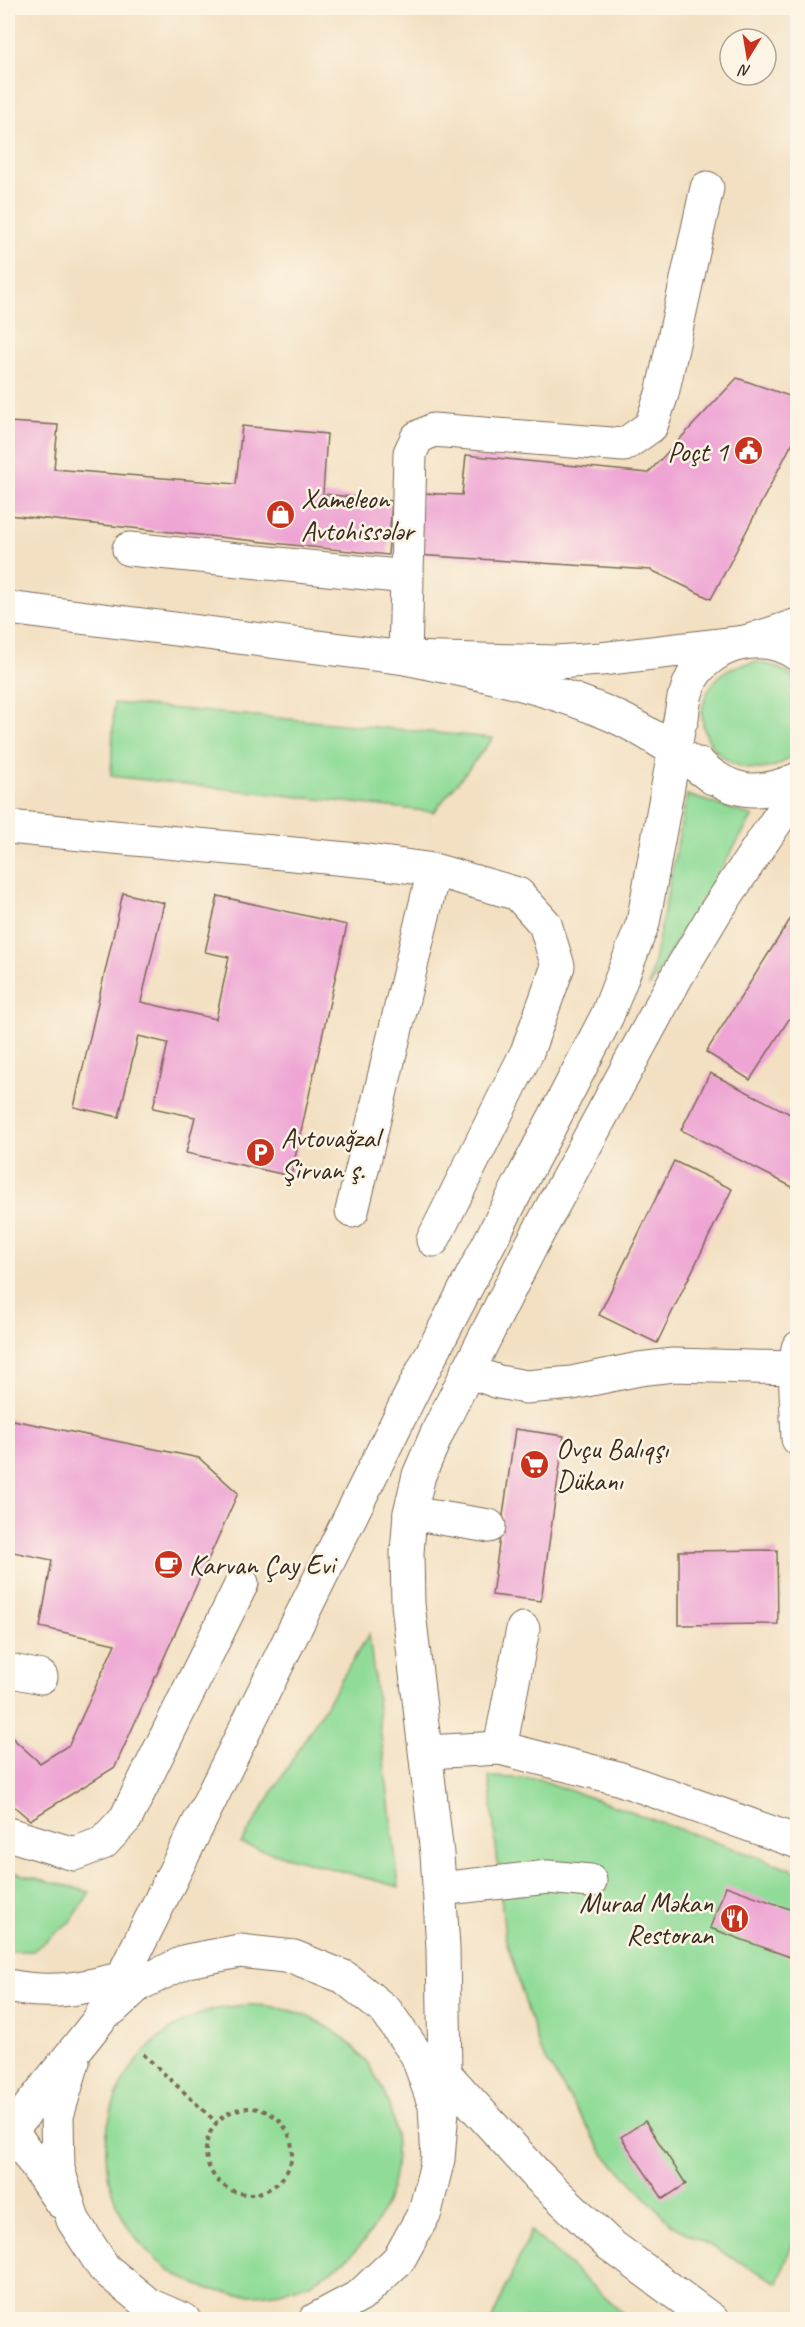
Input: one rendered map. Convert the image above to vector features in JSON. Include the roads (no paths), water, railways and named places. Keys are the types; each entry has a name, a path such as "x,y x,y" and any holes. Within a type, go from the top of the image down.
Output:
{"main road":[{"path":"405,658 410,453 417,438 433,430 624,445 651,426 662,394 707,188"},
{"path":"129,549 407,577"},
{"path":"8,608 405,658 487,675 554,693 613,715 674,750 713,778 734,788 756,791 778,788 798,779"},
{"path":"405,658 556,662 778,647 798,625"},
{"path":"73,2220 58,2169 57,2116 72,2065 122,1978 416,1383 607,1016 643,923 684,698 692,678 706,661 725,649 778,647"},
{"path":"684,698 682,721 687,742 698,762 713,778"},
{"path":"315,2319 360,2296 399,2259 425,2212 438,2159 445,2075 443,1948 426,1752 408,1604 407,1553 410,1513 419,1475 467,1371 536,1236 677,976 714,914 798,789"},
{"path":"8,827 356,860 434,870 518,894 545,924 558,966 527,1052 433,1240"},
{"path":"352,1211 434,870"},
{"path":"467,1371 499,1382 526,1387 572,1383 639,1369 673,1365 796,1358 798,1439"},
{"path":"410,1513 489,1526"},
{"path":"8,1834 74,1854 103,1843 126,1818 242,1582"},
{"path":"500,1748 523,1629"},
{"path":"8,1670 41,1677"},
{"path":"426,1752 500,1748 618,1778 798,1842"},
{"path":"439,1889 548,1877 590,1881"},
{"path":"8,1986 31,1991 78,1990 187,1961 240,1951 294,1957 344,1977 386,2011 538,2175 609,2244 712,2319"},
{"path":"184,2319 148,2305 104,2268 9,2130 99,2020 139,1984 187,1961"},
{"path":"386,2011 417,2055 435,2106 438,2159"}],"place":[{"name":"Poçt 1","path":"749,451"},
{"name":"Xameleon Avtohissələr","path":"280,514"},
{"name":"Avtovağzal Şirvan ş.","path":"260,1153"},
{"name":"Ovçu Balıqşı Dükanı","path":"535,1464"},
{"name":"Karvan Çay Evi","path":"168,1564"},
{"name":"Murad Məkan Restoran","path":"734,1918"}]}
